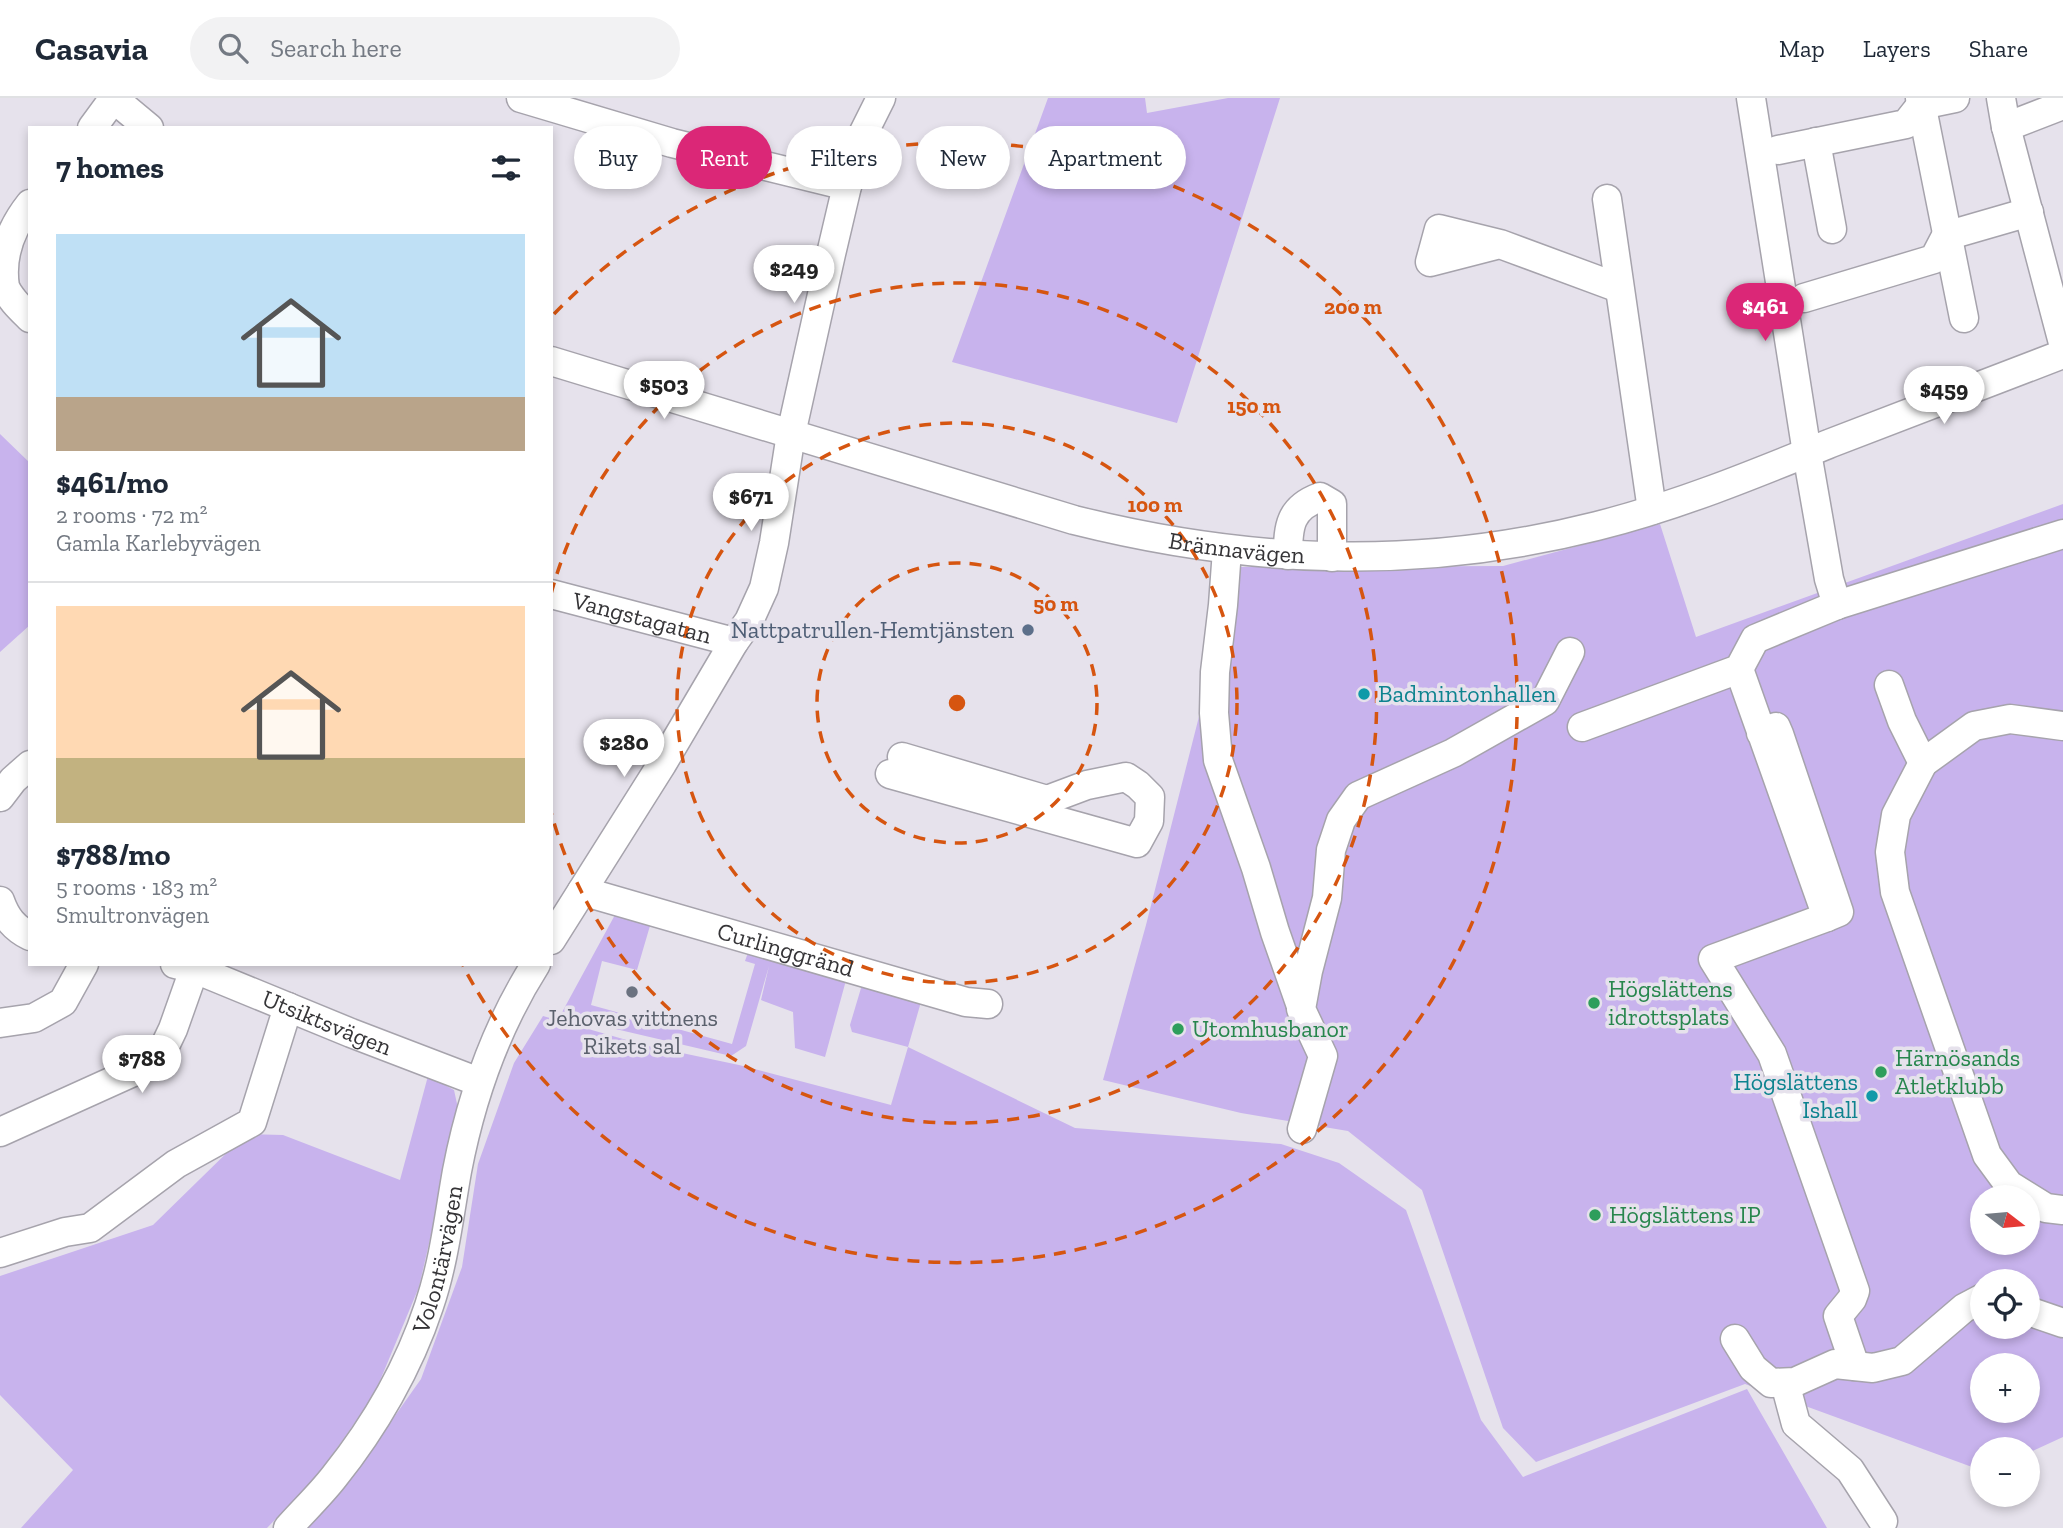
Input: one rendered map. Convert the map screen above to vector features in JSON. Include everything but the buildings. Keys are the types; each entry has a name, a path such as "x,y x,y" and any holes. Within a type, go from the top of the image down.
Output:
{"street":[{"path":"93,126 113,98 147,126"},
{"path":"521,98 672,143 786,171"},
{"path":"867,126 881,98"},
{"path":"1751,98 1807,453 1833,592"},
{"path":"1920,101 1955,98"},
{"path":"2001,98 2006,128 2063,342"},
{"path":"1778,150 1906,124 1920,101"},
{"path":"1920,101 1964,318"},
{"path":"2006,128 2063,105"},
{"path":"1816,142 1832,229"},
{"path":"553,937 749,621 764,588 791,434 846,189"},
{"path":"1607,199 1652,510"},
{"path":"28,207 10,230 4,247 2,278 13,301 28,316"},
{"path":"1804,299 1934,259 1946,236 2029,212"},
{"path":"1500,244 1619,288"},
{"name":"Brännavägen","path":"553,362 1074,520 1132,534 1227,550 1352,558 1502,546 1595,526 1652,510 2063,354"},
{"path":"1288,555 1288,536 1293,516 1318,503 1332,557"},
{"path":"1583,727 1739,669 1755,639 1833,592 2063,534"},
{"path":"1227,550 1215,673 1214,713 1218,760 1256,868 1274,948 1323,1056 1301,1129"},
{"name":"Vangstagatan","path":"553,595 734,642"},
{"path":"1301,1009 1327,898 1331,850 1341,820 1358,796 1453,753 1545,701 1570,652"},
{"path":"1739,669 1827,918 1713,960 1772,1054 1782,1081 1855,1290 1852,1299 1838,1315 1855,1366"},
{"path":"1889,685 1902,721 1923,763"},
{"path":"2063,726 2010,719 1974,726 1923,763 1896,815 1890,852 1895,892 1987,1155 2009,1185 2046,1208 2063,1210"},
{"path":"896,766 1047,800 1087,785 1126,777 1150,797 1149,821 1137,843 896,766"},
{"path":"0,797 28,767"},
{"name":"Curlinggränd","path":"582,891 966,1002 988,1004"},
{"path":"0,1023 34,1018 63,1002 83,966"},
{"path":"0,1132 144,1067 163,1050 173,1029 189,966"},
{"name":"Utsiktsvägen","path":"189,966 479,1082"},
{"name":"Volontärvägen","path":"288,1528 334,1477 375,1419 405,1363 429,1306 444,1250 458,1168 479,1082 513,1003 535,966"},
{"path":"0,1253 65,1232 90,1228 176,1164 251,1122 288,1007"},
{"path":"1735,1339 1753,1368 1771,1383 1796,1382 1835,1363 1873,1368 1902,1361 1970,1305"},
{"path":"2040,1315 2063,1322"},
{"path":"1785,1383 1796,1424 1850,1470 1883,1521"}],"shaded area":[{"path":"1048,98 1145,98 1147,113 1228,98 1280,98 1177,423 952,362 1024,164 1024,189 1186,189 1186,126 1038,126"},
{"path":"0,434 28,461 28,627 0,652"},
{"name":"Högslättens idrottsplats","path":"2063,504 2063,1437 2040,1448 2040,1437 1970,1437 1970,1466 1745,1384 1536,1462 1503,1428 1422,1190 1348,1131 1241,1113 1103,1080 1146,925 1237,567 1503,566 1660,524 1696,637"},
{"path":"616,913 652,919 637,970 602,961 591,1005 732,1044 755,964 745,961 750,947 848,973 825,1057 795,1048 793,1012 761,1000 769,966 746,1046 731,1056 560,1016"},
{"path":"864,978 923,995 908,1047 852,1032 850,1025"},
{"path":"543,1016 644,1045 739,1065 891,1105 908,1047 1075,1128 1281,1144 1339,1163 1406,1210 1481,1420 1523,1477 1747,1389 1827,1528 306,1528 346,1485 421,1379 462,1267 478,1164 514,1063"},
{"path":"428,1076 454,1090 459,1113 419,1287 374,1395 319,1474 267,1528 21,1528 73,1470 0,1395 0,1276 153,1225 246,1134 283,1135 400,1180"}],"place":[{"name":"Nattpatrullen-Hemtjänsten","path":"1028,630"},
{"name":"Badmintonhallen","path":"1364,694"},
{"name":"Jehovas vittnens Rikets sal","path":"632,992"},
{"name":"Högslättens idrottsplats","path":"1594,1003"},
{"name":"Utomhusbanor","path":"1178,1029"},
{"name":"Härnösands Atletklubb","path":"1881,1072"},
{"name":"Högslättens Ishall","path":"1872,1096"},
{"name":"Högslättens IP","path":"1595,1215"}]}
